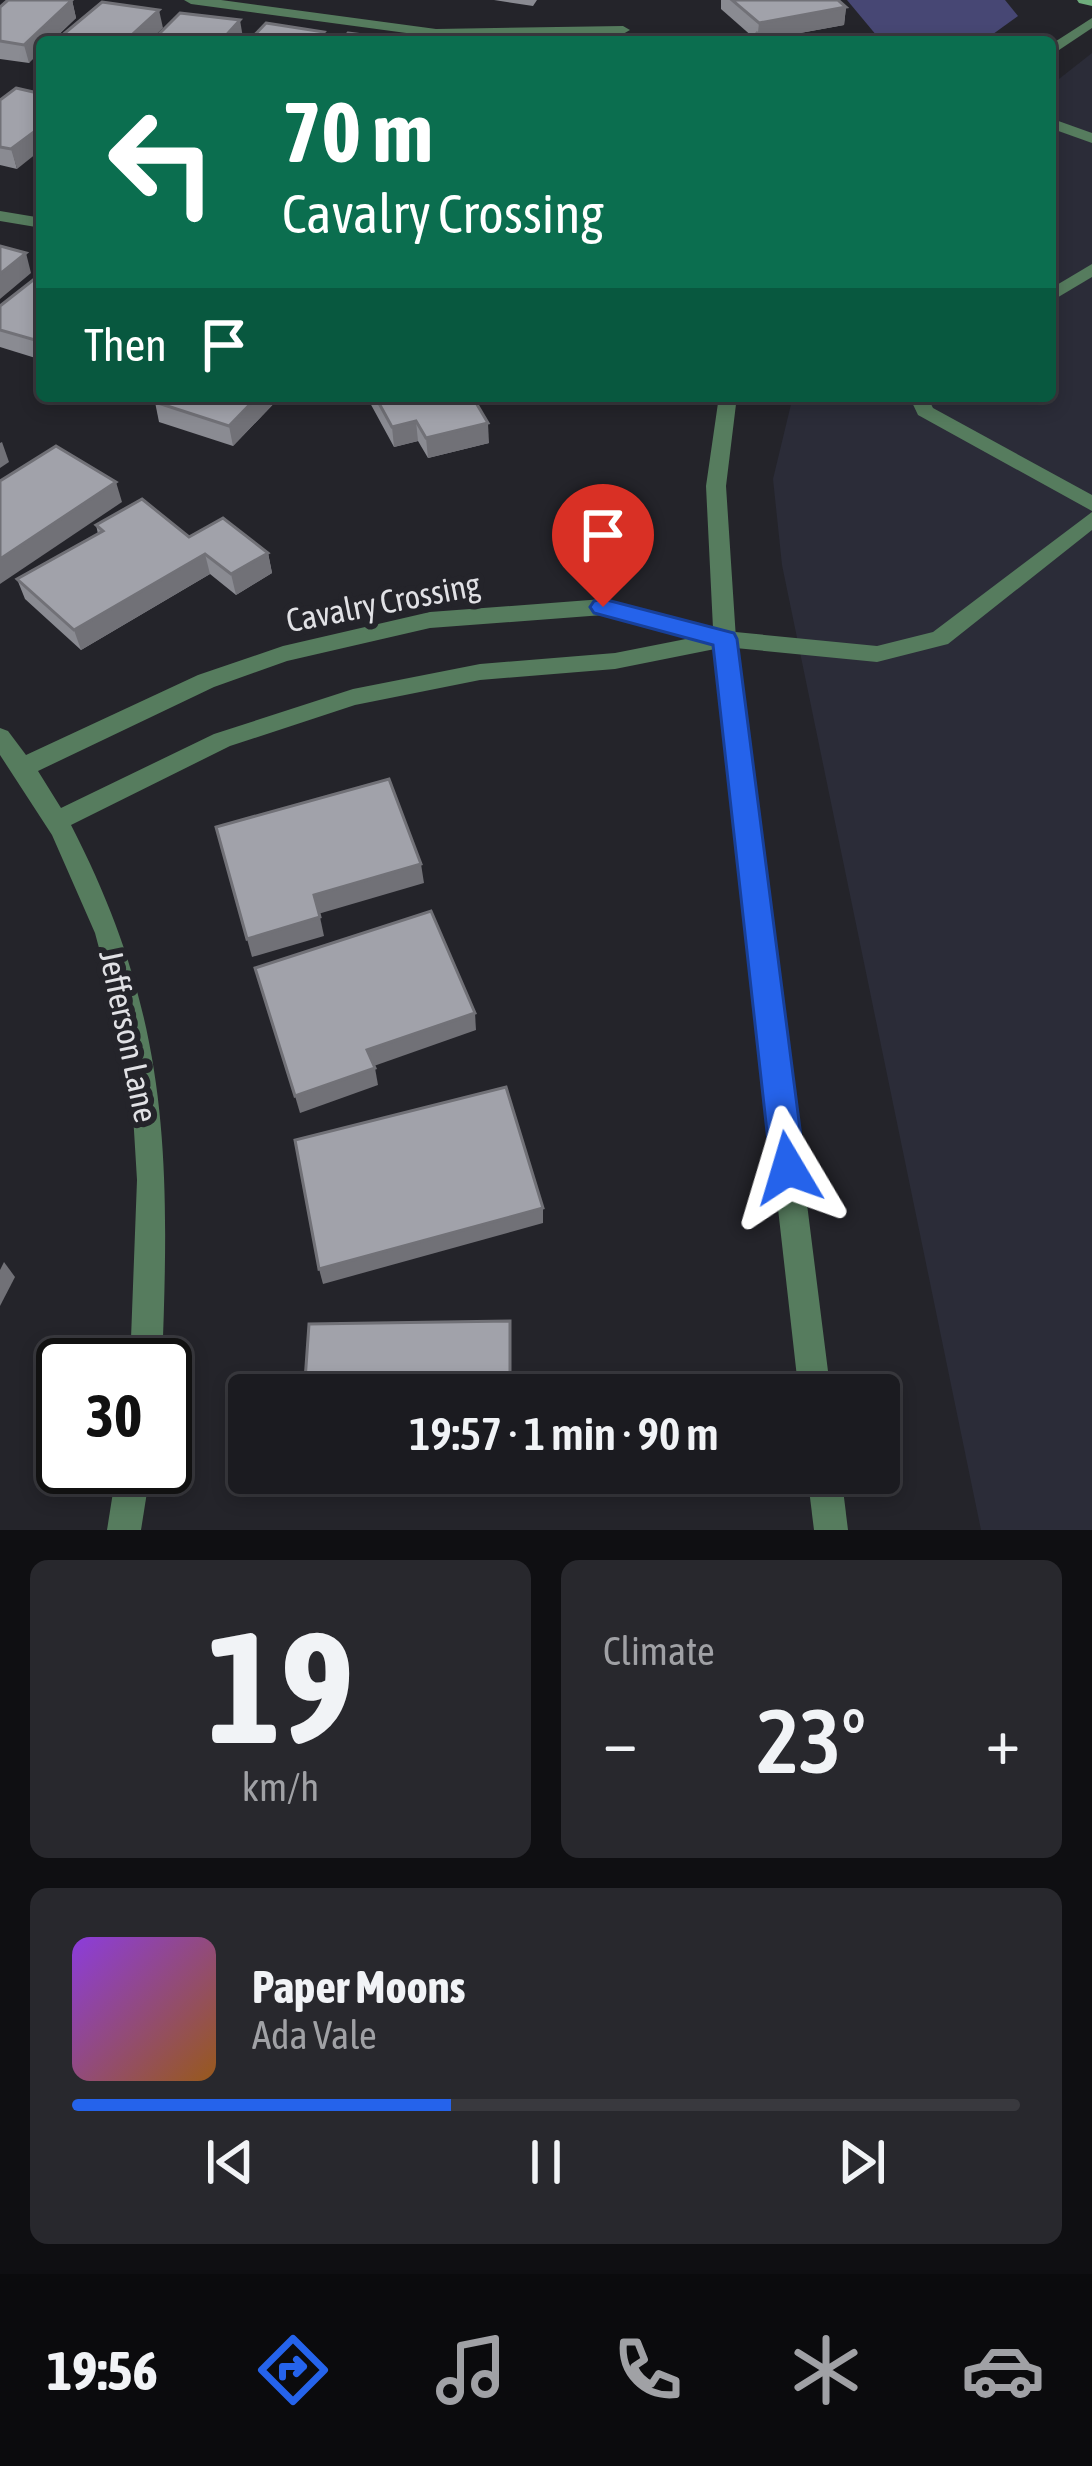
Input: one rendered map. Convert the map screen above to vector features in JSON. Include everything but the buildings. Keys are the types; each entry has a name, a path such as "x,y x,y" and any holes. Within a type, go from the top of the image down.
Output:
{"street":[{"path":"191,0 436,33 623,30"},
{"path":"1056,48 1092,22"},
{"path":"1056,126 1092,138"},
{"path":"0,216 36,222"},
{"path":"1056,293 1092,269"},
{"path":"727,402 716,486 725,639 812,1374"},
{"path":"920,402 925,411 1092,504"},
{"path":"58,820 221,740 316,707 417,682 540,664 615,661 725,639 878,654 940,638 1092,520"},
{"name":"Cavalry Crossing","path":"24,767 206,681 283,654 430,620 603,607 725,639"},
{"name":"Jefferson Lane","path":"0,736 58,820 103,921 138,1047 151,1151 147,1338"},
{"path":"124,1530 130,1494"},
{"path":"827,1494 831,1530"}],"shaded area":[{"path":"847,0 1005,0 1018,16 990,36 877,36"},
{"path":"1092,53 1092,1530 981,1530 782,565 773,479 792,402 1056,402 1056,81"}],"route":[{"path":"603,607 725,639 788,1168"}]}
